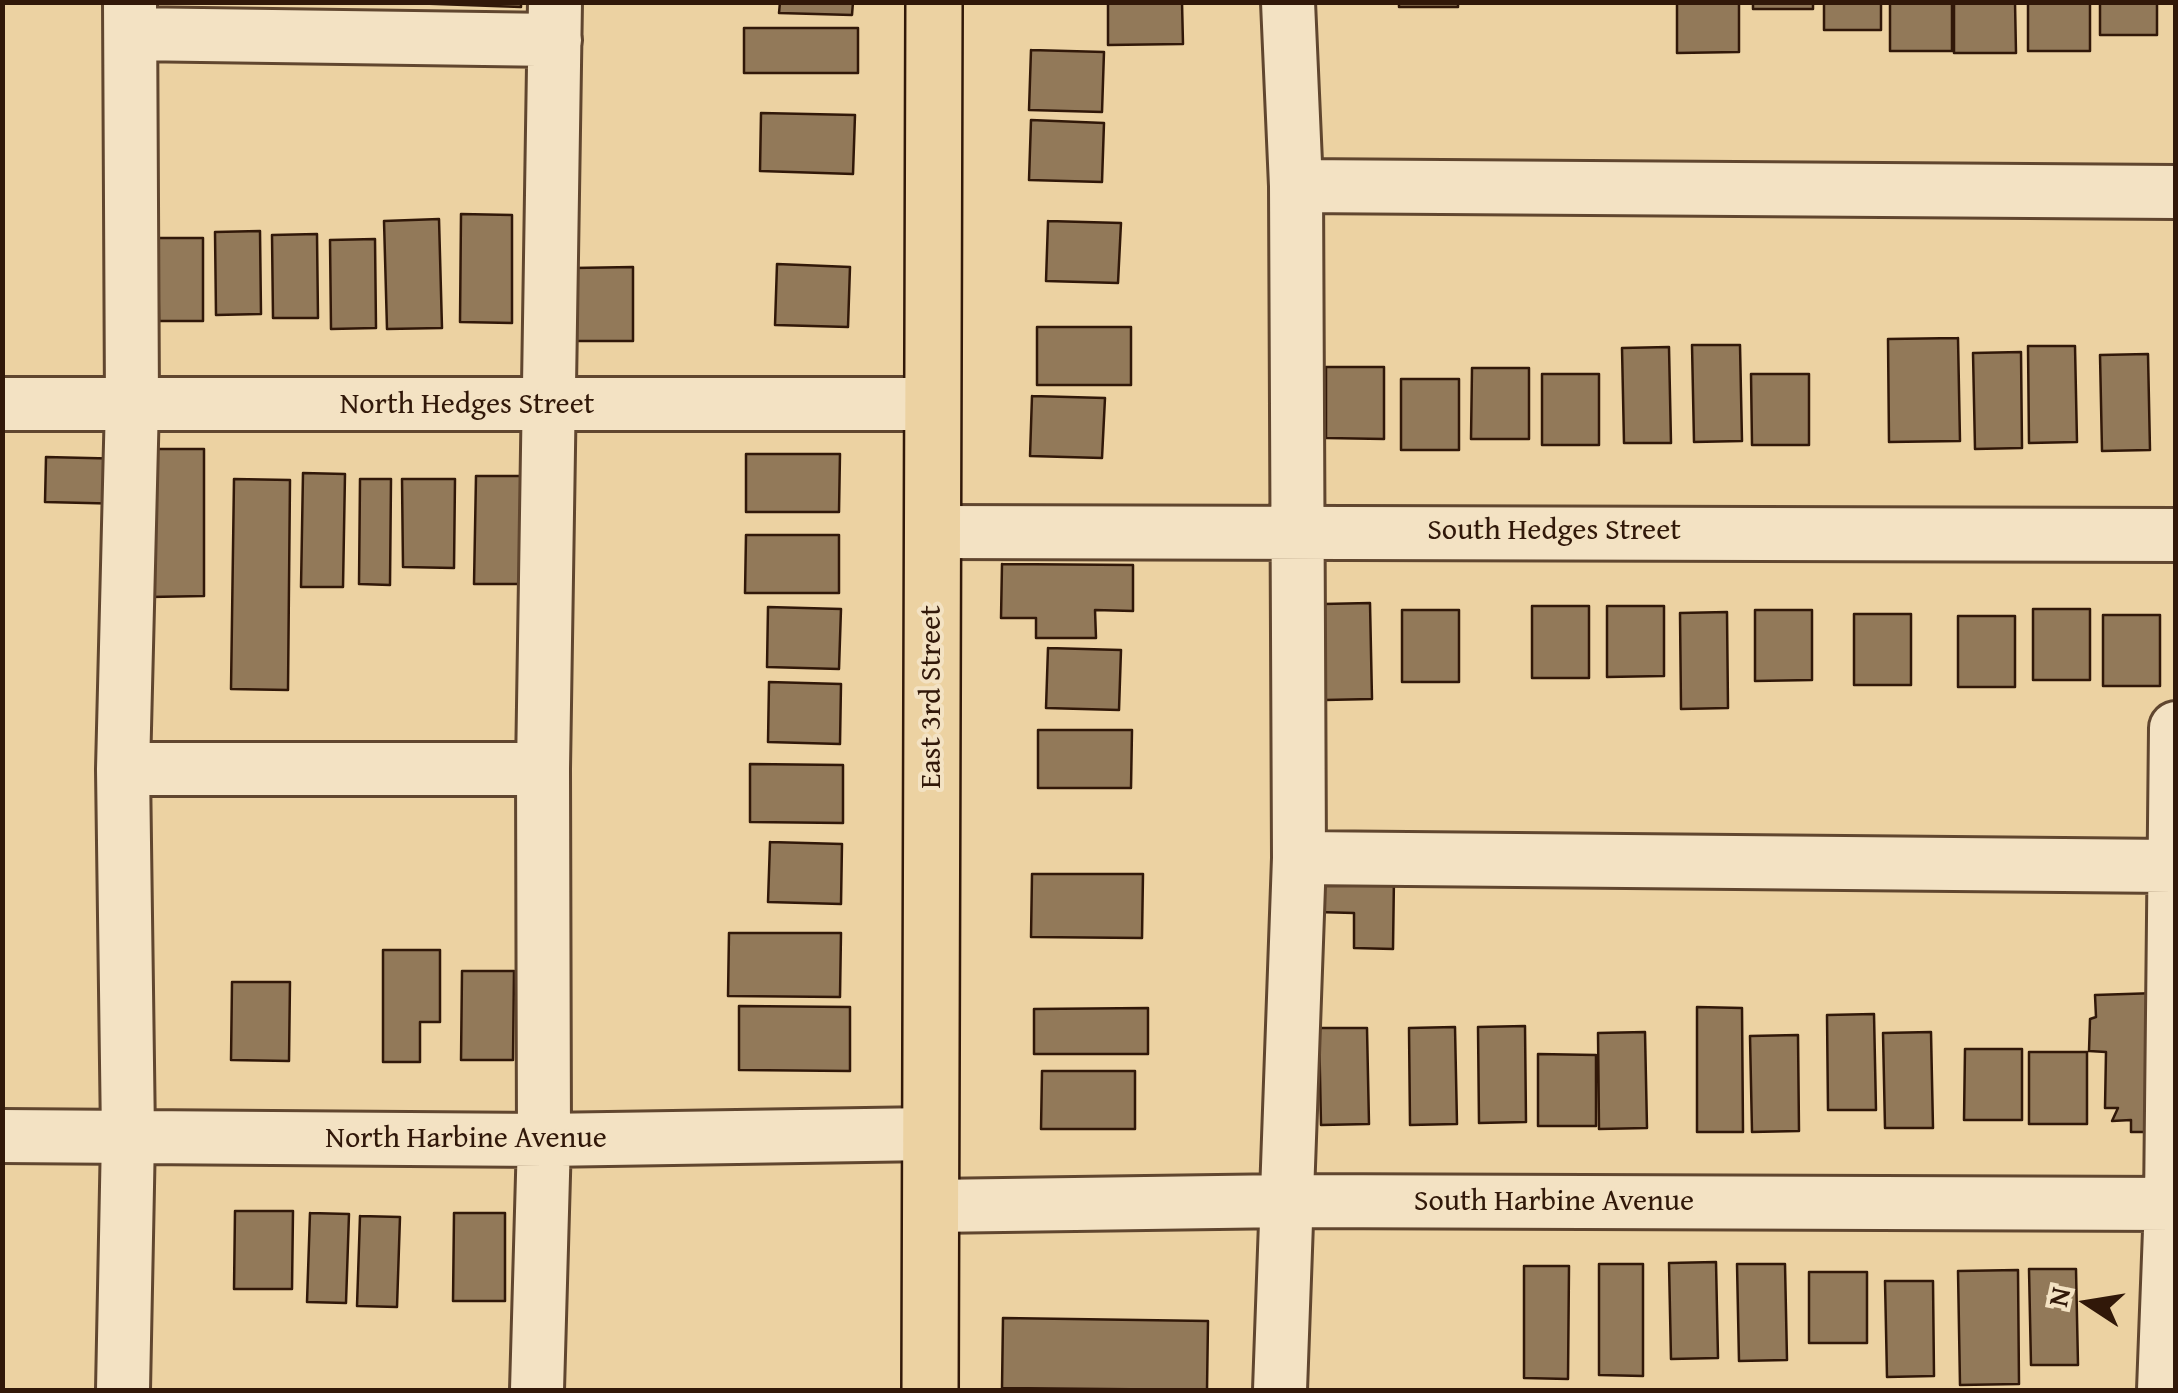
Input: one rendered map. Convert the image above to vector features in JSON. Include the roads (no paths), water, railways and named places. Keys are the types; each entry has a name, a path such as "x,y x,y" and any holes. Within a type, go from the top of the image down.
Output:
{"main road":[{"name":"East 3rd Street","path":"930,1390 934,2"}],"street":[{"path":"1280,1390 1299,858 1296,186 1288,2"},
{"path":"123,1390 128,1136 123,769 132,403 131,18 555,21 552,406 542,769 544,1140 536,1390"},
{"path":"1296,186 2176,192"},
{"name":"North Hedges Street","path":"2,404 932,404"},
{"name":"South Hedges Street","path":"933,532 2176,535"},
{"path":"2164,1390 2173,1204 2172,866 2176,728"},
{"path":"123,769 542,769"},
{"path":"1299,858 2172,866"},
{"name":"North Harbine Avenue","path":"2,1136 544,1140 930,1134"},
{"name":"South Harbine Avenue","path":"932,1206 1289,1201 2173,1204"}]}
